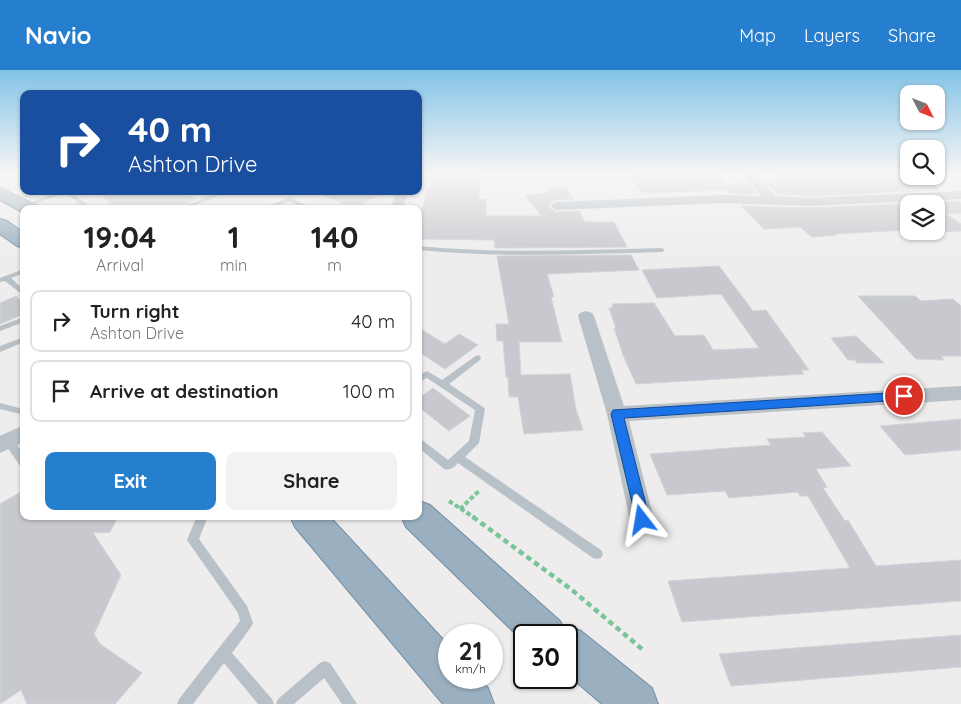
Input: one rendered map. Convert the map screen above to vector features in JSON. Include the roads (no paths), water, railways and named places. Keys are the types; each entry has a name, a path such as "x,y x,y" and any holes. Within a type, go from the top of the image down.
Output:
{"highway":[{"path":"0,225 20,239"},
{"path":"434,509 504,594 535,624"},
{"path":"311,520 472,704"},
{"path":"504,594 540,624"},
{"path":"578,656 636,704"},
{"path":"437,664 463,704"},
{"path":"578,666 617,704"}],"street":[{"path":"556,206 637,203"},
{"path":"586,316 617,414 642,520"},
{"path":"617,414 961,393"}],"lane":[{"path":"422,248 500,253 662,250"},
{"path":"3,279 20,273"},
{"path":"3,279 20,291"},
{"path":"0,329 20,321"},
{"path":"0,349 20,341"},
{"path":"443,384 477,358"},
{"path":"422,377 427,374 480,409 474,443 448,466 422,445"},
{"path":"0,406 20,411"},
{"path":"11,440 20,456"},
{"path":"458,457 597,554"},
{"path":"184,704 247,623 243,610 193,540 201,520"},
{"path":"224,653 267,704"},
{"path":"284,704 325,668 350,704"}]}
